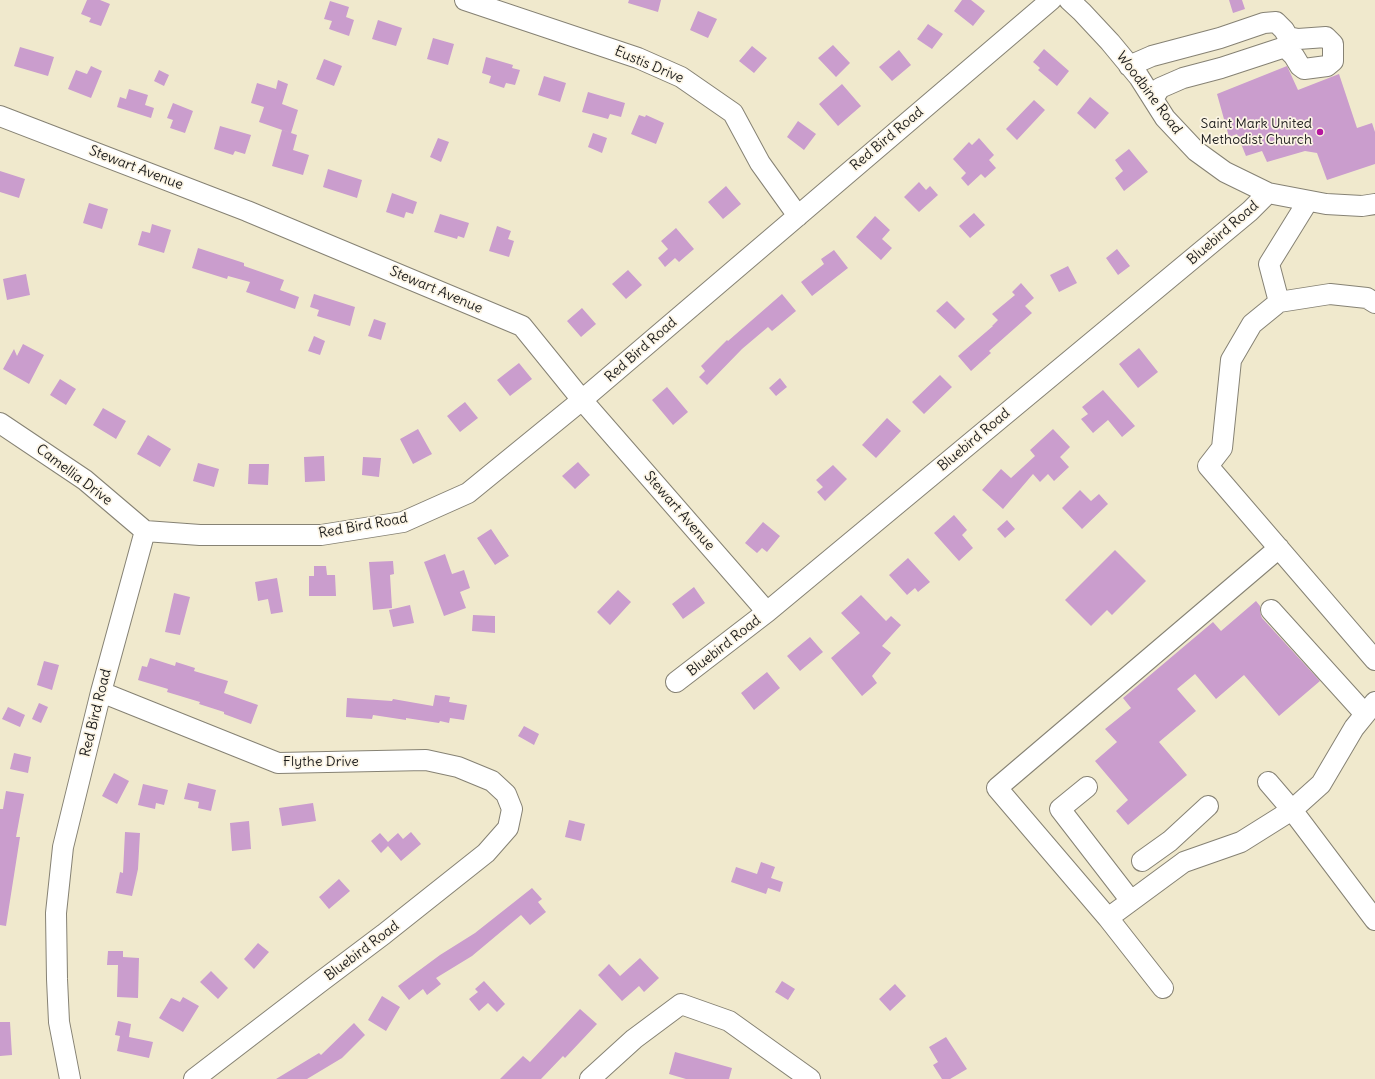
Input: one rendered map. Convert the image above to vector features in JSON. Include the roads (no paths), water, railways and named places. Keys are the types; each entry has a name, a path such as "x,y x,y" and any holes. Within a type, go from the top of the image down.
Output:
{"street":[{"name":"Eustis Drive","path":"465,0 638,58 682,77 733,114 760,163 798,216"},
{"name":"Red Bird Road","path":"70,1079 59,1022 57,979 56,912 63,847 101,692 145,531 200,535 321,535 403,522 468,493 582,400 1051,0"},
{"name":"Woodbine Road","path":"1069,0 1105,37 1129,66 1166,118 1196,151 1225,172 1268,193 1326,204 1356,206 1375,204"},
{"path":"1129,66 1152,56 1220,38 1264,23 1276,22 1284,30 1286,42 1221,68 1183,78 1160,88 1153,99"},
{"name":"Stewart Avenue","path":"0,116 247,211 522,326 582,400 767,612"},
{"name":"Bluebird Road","path":"676,682 767,612 1250,211 1268,193"},
{"path":"1279,302 1269,264 1308,201"},
{"path":"1375,303 1367,298 1330,294 1279,302 1252,324 1231,360 1222,448 1208,466 1375,660"},
{"name":"Camellia Drive","path":"0,423 84,480 145,531"},
{"path":"1163,988 1108,918 997,788 1279,548"},
{"path":"1108,918 1184,862 1241,842 1292,810 1321,784 1354,728 1370,708 1271,610"},
{"name":"Flythe Drive","path":"101,692 278,763 426,760 458,767 492,781 506,794 512,809"},
{"path":"1268,782 1369,900 1375,920"},
{"path":"1087,787 1060,809 1131,901"},
{"path":"1142,861 1170,841 1208,806"},
{"name":"Bluebird Road","path":"194,1079 384,934 486,853 508,828 512,809"},
{"path":"1170,841 1184,862"},
{"path":"590,1079 634,1039 681,1004 729,1021 810,1079"}],"place":[{"name":"Saint Mark United Methodist Church","path":"1320,132"}]}
